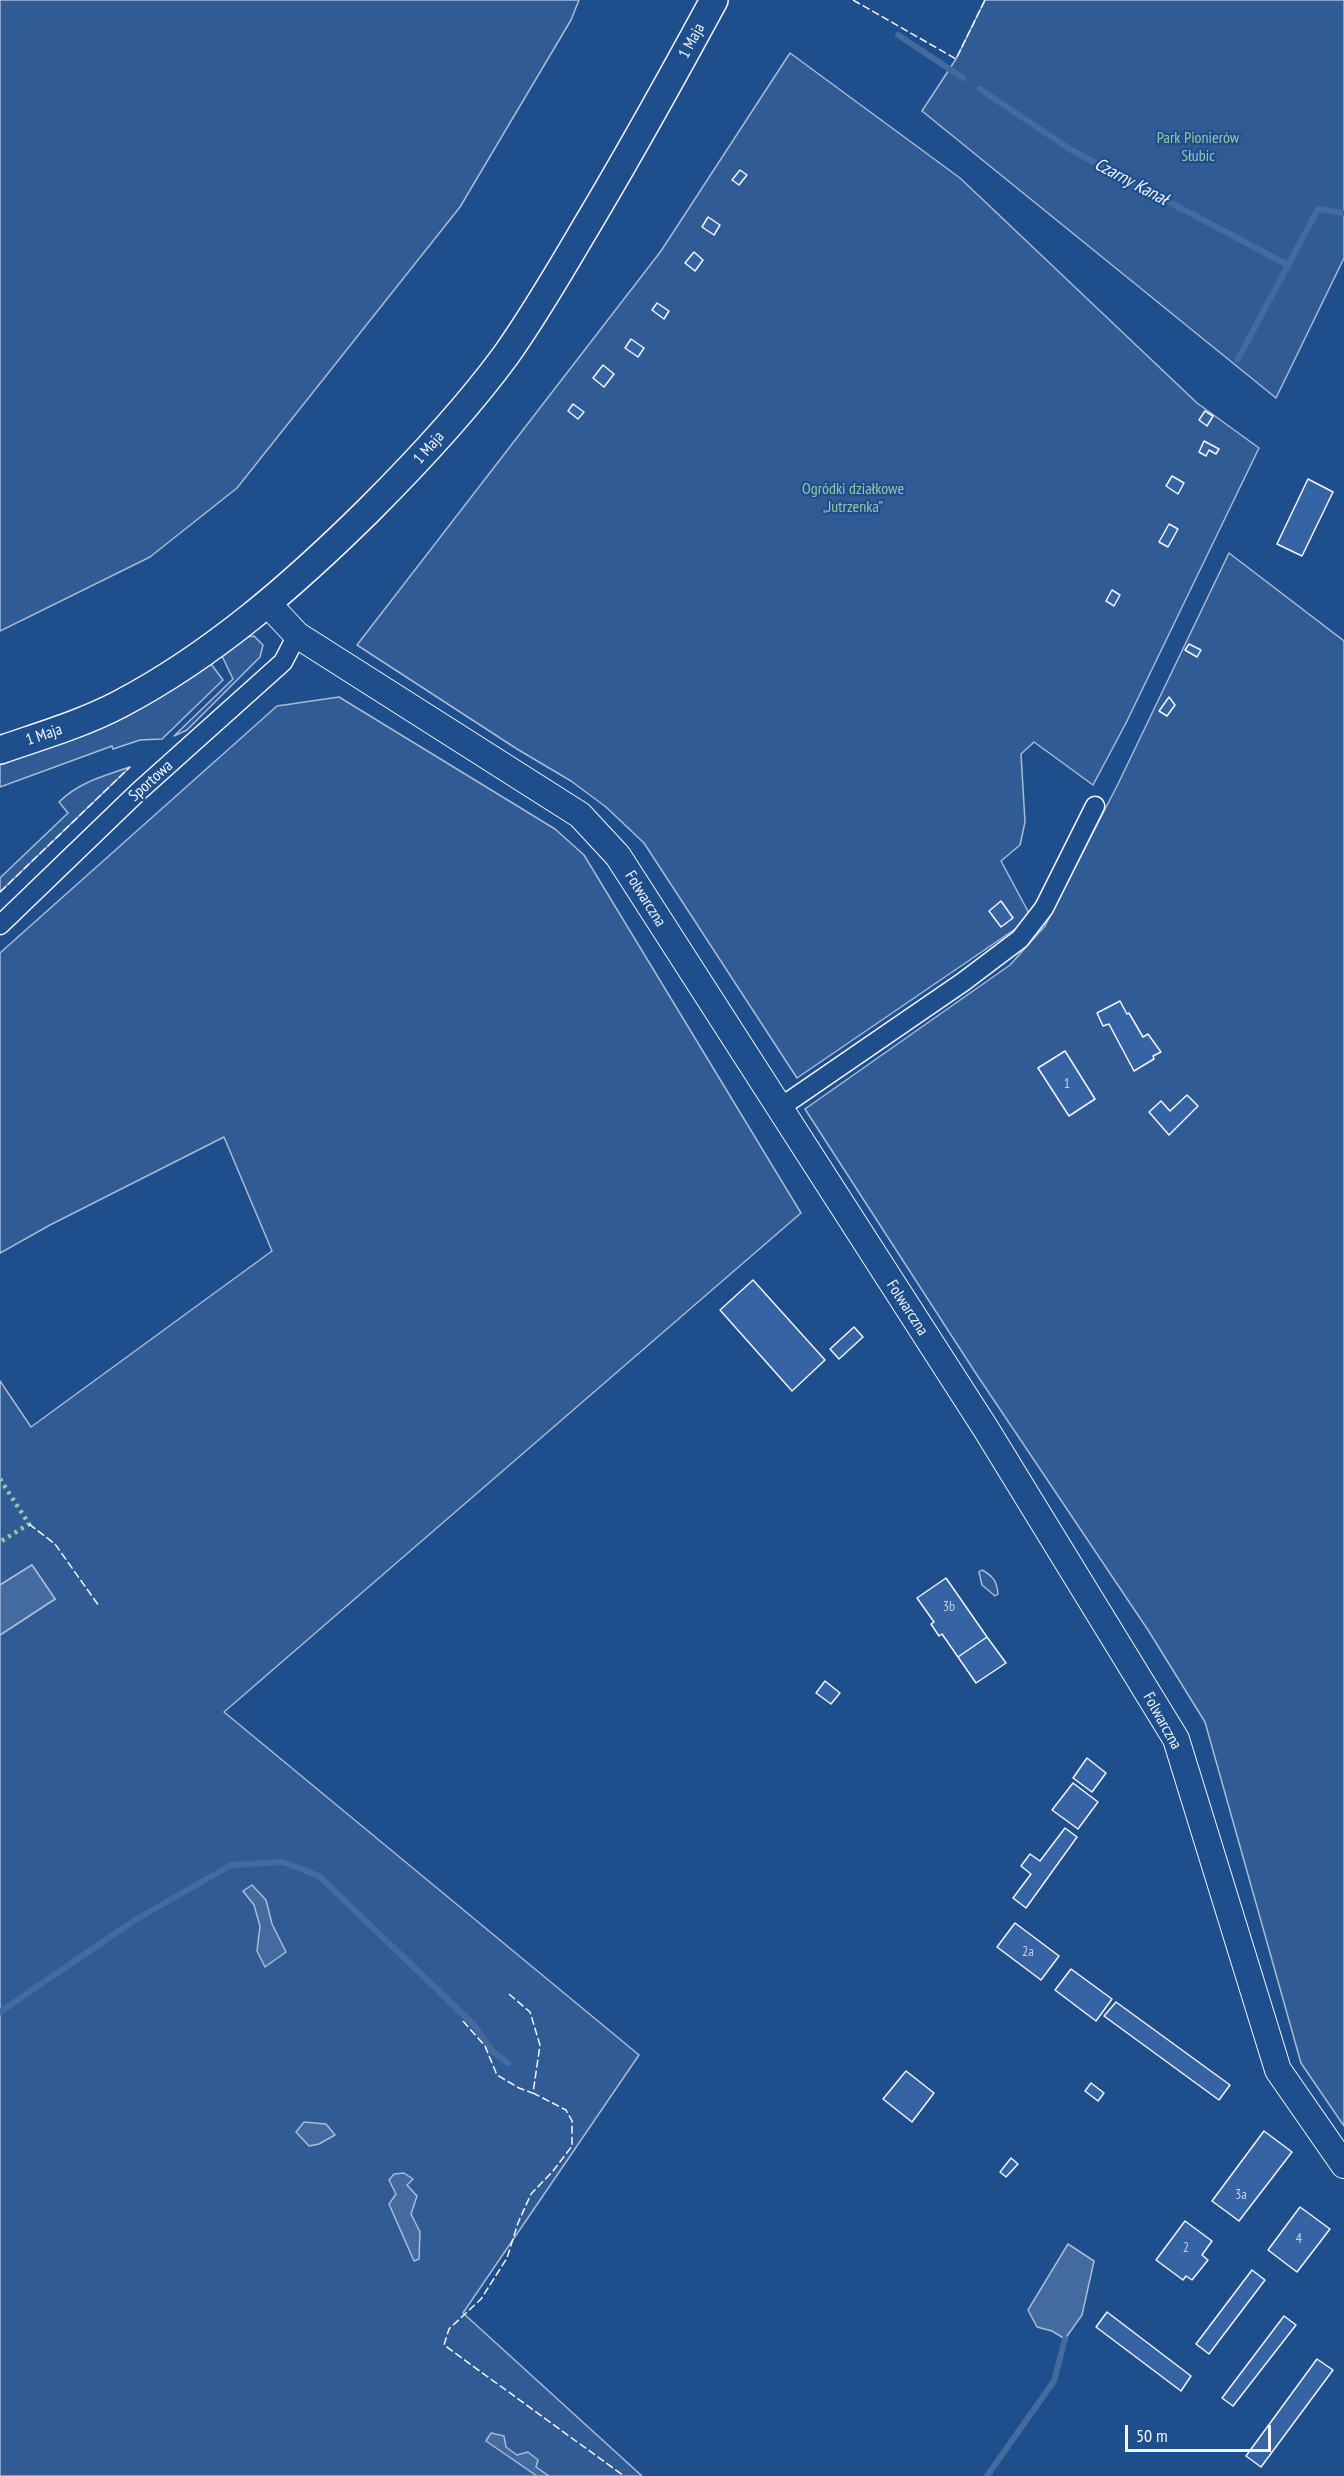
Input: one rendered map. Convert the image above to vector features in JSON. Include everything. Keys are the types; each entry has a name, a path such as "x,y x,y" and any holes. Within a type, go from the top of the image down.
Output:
{"main road":[{"name":"1 Maja","path":"0,750 68,727 119,705 209,650 268,604 333,545 424,455 505,357 555,280 652,114 714,0"}],"street":[{"name":"Folwarczna","path":"268,604 297,635 580,815 618,856 778,1109 986,1429 1176,1739 1278,2070 1344,2165"},
{"name":"Sportowa","path":"0,925 138,792 283,662 297,635"},
{"path":"778,1109 963,982 1020,939 1044,908 1095,806"}],"green space":[{"path":"0,0 579,0 571,20 460,207 237,488 150,557 0,631"},
{"name":"Park Pionierów Słubic","path":"985,0 1344,0 1344,258 1276,398 922,111 956,59"},
{"name":"Ogródki działkowe „Jutrzenka”","path":"790,53 960,178 1197,403 1259,448 1126,723 1093,785 1034,742 1021,754 1025,822 1020,845 1001,861 1030,915 1021,925 797,1078 644,843 606,807 571,781 517,749 357,645 661,251"},
{"path":"1229,553 1344,641 1344,2126 1301,2063 1205,1722 1148,1630 975,1372 805,1109 1010,965 1045,926 1118,784"},
{"path":"254,636 263,645 260,657 187,730 174,736 233,679 222,656 246,637"},
{"path":"211,664 223,680 162,739 140,740 113,749 112,746 0,787 0,762 136,708 187,681"},
{"path":"339,697 555,829 584,855 801,1213 224,1712 639,2055 463,2313 642,2476 0,2476 0,1635 55,1599 32,1565 0,1585 0,1381 31,1427 272,1251 224,1137 50,1225 0,1253 0,953 277,706"},
{"path":"130,767 0,892 0,878 68,813 59,802 83,785"},
{"path":"982,1570 992,1577 997,1586 998,1594 995,1596 982,1585 979,1572"}],"shaded area":[{"path":"32,1565 55,1599 0,1635 0,1585"},
{"path":"252,1885 266,1900 272,1924 286,1952 265,1967 257,1951 260,1926 254,1905 243,1891"},
{"path":"304,2122 326,2124 335,2135 319,2144 309,2146 296,2132"},
{"path":"404,2173 413,2179 407,2185 417,2196 411,2214 420,2232 419,2259 414,2261 389,2204 396,2194 389,2180 394,2174"},
{"path":"1068,2244 1094,2261 1082,2315 1065,2339 1052,2331 1037,2327 1028,2310"},
{"path":"491,2433 504,2436 506,2447 517,2455 528,2452 538,2460 536,2467 549,2476 537,2476 486,2441"}],"building":[{"path":"740,170 747,175 739,185 732,180"},
{"path":"708,217 720,225 714,235 702,227"},
{"path":"694,252 703,260 695,271 685,263"},
{"path":"657,303 669,311 664,319 652,310"},
{"path":"631,339 644,348 638,357 625,348"},
{"path":"603,365 614,374 604,387 593,378"},
{"path":"573,404 584,412 578,419 568,411"},
{"path":"1205,411 1213,416 1207,426 1199,420"},
{"path":"1204,441 1219,449 1216,454 1209,450 1206,456 1199,452"},
{"path":"1172,476 1184,483 1178,494 1166,486"},
{"path":"1308,479 1333,492 1302,556 1277,544"},
{"path":"1169,524 1178,529 1168,547 1159,542"},
{"path":"1112,590 1120,595 1114,606 1106,601"},
{"path":"1189,644 1201,650 1197,657 1185,650"},
{"path":"1169,697 1175,705 1167,716 1159,711"},
{"path":"1001,901 1013,918 1001,927 989,911"},
{"path":"1120,1001 1143,1037 1148,1034 1161,1052 1134,1071 1109,1024 1103,1026 1097,1013"},
{"path":"1065,1051 1095,1099 1069,1116 1038,1068"},
{"path":"1187,1095 1198,1106 1169,1135 1149,1112 1161,1101 1170,1111"},
{"path":"753,1280 825,1360 792,1391 720,1310"},
{"path":"854,1327 863,1337 839,1359 830,1349"},
{"path":"946,1578 987,1637 958,1657 942,1634 939,1636 931,1624 934,1622 917,1598"},
{"path":"987,1637 1006,1663 976,1683 958,1657"},
{"path":"825,1681 840,1693 831,1704 816,1693"},
{"path":"1087,1758 1106,1773 1092,1792 1073,1778"},
{"path":"1073,1783 1098,1802 1078,1829 1052,1810"},
{"path":"1065,1828 1077,1837 1026,1908 1013,1898 1031,1874 1021,1866 1030,1854 1040,1861"},
{"path":"1015,1923 1059,1956 1041,1980 997,1947"},
{"path":"1071,1969 1112,1999 1096,2021 1055,1990"},
{"path":"1116,2002 1230,2085 1219,2100 1104,2016"},
{"path":"906,2071 934,2093 912,2122 883,2099"},
{"path":"1091,2083 1104,2093 1098,2101 1085,2091"},
{"path":"1264,2131 1292,2152 1239,2221 1212,2201"},
{"path":"1011,2158 1018,2164 1006,2177 1000,2172"},
{"path":"1300,2207 1330,2229 1297,2272 1268,2250"},
{"path":"1185,2221 1212,2241 1202,2255 1208,2260 1192,2280 1186,2276 1183,2280 1156,2260"},
{"path":"1252,2270 1265,2280 1209,2354 1196,2344"},
{"path":"1107,2312 1191,2376 1181,2391 1096,2327"},
{"path":"1284,2316 1296,2325 1233,2406 1222,2398"},
{"path":"1317,2359 1333,2370 1261,2467 1246,2456"}],"waterway":[{"name":"Czarny Kanał","path":"898,35 963,78"},
{"name":"Czarny Kanał","path":"980,89 1073,151 1288,265"},
{"name":"Czarny Kanał","path":"1238,359 1318,209 1344,213"},
{"path":"0,2012 135,1920 231,1865 283,1862 319,1876 474,2025 493,2052 508,2063"},
{"path":"987,2476 1054,2381 1065,2339"}],"hedge":[{"path":"0,1479 29,1524 0,1542"}],"fence":[{"path":"853,0 956,59 985,0"},
{"path":"0,892 130,767"},
{"path":"29,1524 55,1544 99,1606"},
{"path":"509,1994 530,2012 540,2045 533,2093 566,2110 572,2121 572,2146 531,2194 518,2223 507,2258 481,2299 449,2329 444,2345 624,2476"},
{"path":"463,2021 485,2046 497,2075 535,2094"}]}
